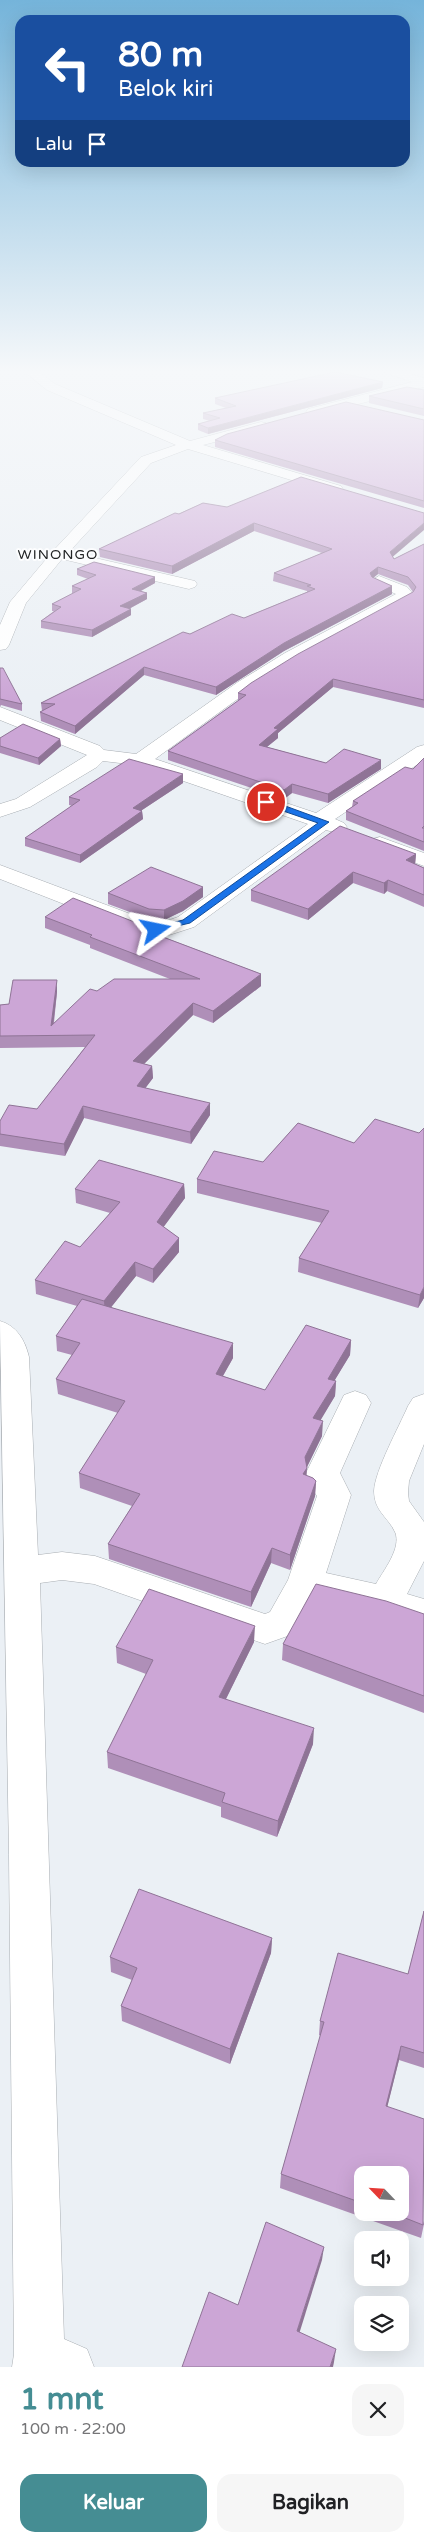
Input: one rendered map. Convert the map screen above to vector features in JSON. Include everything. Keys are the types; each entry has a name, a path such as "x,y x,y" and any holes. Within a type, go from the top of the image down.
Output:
{"street":[{"path":"0,645 18,602 58,554 128,479"},
{"path":"303,479 348,493"},
{"path":"58,554 189,584"},
{"path":"140,760 252,681 299,653 406,595 402,590 380,581"},
{"path":"0,713 26,726 94,750 98,755 140,760 322,821 424,860"},
{"path":"0,871 146,928 166,929 186,922 322,821 424,751"},
{"path":"1,812 23,803 90,763 98,755"},
{"path":"0,1332 11,1345 14,1356 23,1571 34,2029 48,2363"},
{"path":"23,1571 62,1566 95,1570 265,1629 283,1623 305,1582 333,1504 334,1495 324,1480 323,1473 355,1402"},
{"path":"385,1600 413,1542 412,1530 394,1508 390,1493 392,1482 424,1406"},
{"path":"305,1582 385,1600 424,1614"}],"building":[{"path":"295,479 309,479 424,513 424,523 390,552 394,559 424,544 424,700 333,679 274,728 278,729 259,745 326,763 344,749 381,760 328,794 292,784 284,790 168,751 246,695 238,693 251,683 298,654 413,592 416,587 408,577 378,567 370,573 372,577 392,586 284,643 216,687 144,667 75,726 40,712 55,704 41,703 183,632 190,634 232,614 244,618 315,589 307,586 311,585 274,573 332,549 254,523 172,566 99,549 175,513 179,514 203,503 227,507"},
{"path":"350,479 424,479 424,501"},
{"path":"94,562 155,577 132,589 147,593 120,606 131,609 92,630 41,621 61,607 52,604 81,589 72,586 96,575 77,569"},
{"path":"0,668 3,668 22,704 0,699"},
{"path":"23,724 60,739 38,758 0,746 0,738"},
{"path":"424,758 424,826 422,828 424,828 424,842 346,811 358,803 353,801 405,767 413,769"},
{"path":"129,759 183,774 133,808 142,811 80,855 25,838 80,800 69,797"},
{"path":"340,826 416,854 406,860 424,868 424,895 388,880 384,883 353,872 308,909 251,890"},
{"path":"151,867 203,887 183,901 164,910 149,909 108,893"},
{"path":"73,898 137,923 145,924 139,928 261,974 213,1011 193,1003 133,1061 152,1066 137,1086 210,1103 190,1132 83,1106 64,1144 0,1134 0,1121 9,1105 37,1109 95,1035 0,1036 0,1005 9,1004 13,980 57,980 51,1026 90,989 97,991 114,979 200,979 90,937 92,935 45,917"},
{"path":"375,1119 419,1133 424,1128 424,1287 420,1295 299,1258 329,1211 197,1179 214,1151 263,1162 298,1123 354,1143"},
{"path":"99,1160 184,1184 157,1222 179,1238 153,1269 135,1262 104,1301 35,1280 65,1241 80,1247 120,1202 75,1189"},
{"path":"82,1299 233,1343 216,1374 265,1390 306,1325 351,1340 328,1379 336,1381 313,1418 323,1421 305,1457 307,1468 303,1474 316,1481 290,1555 272,1548 251,1592 108,1544 140,1494 79,1473 125,1401 56,1379 80,1343 56,1336"},
{"path":"316,1584 386,1601 424,1614 424,1696 283,1644"},
{"path":"149,1589 255,1626 219,1697 314,1728 278,1821 222,1802 225,1793 107,1752 153,1660 116,1647"},
{"path":"139,1889 272,1938 230,2049 121,2006 137,1968 110,1957"},
{"path":"424,1911 424,2053 401,2046 386,2106 424,2119 423,2225 409,2219 409,2166 354,2166 354,2200 281,2174 324,2022 320,2021 338,1953 408,1974"},
{"path":"266,2222 324,2247 297,2331 336,2349 330,2367 182,2367 209,2292 238,2305"}],"district":[{"name":"WINONGO","path":"58,554"}],"route":[{"path":"156,930 166,929 186,922 324,822 266,802"}]}
